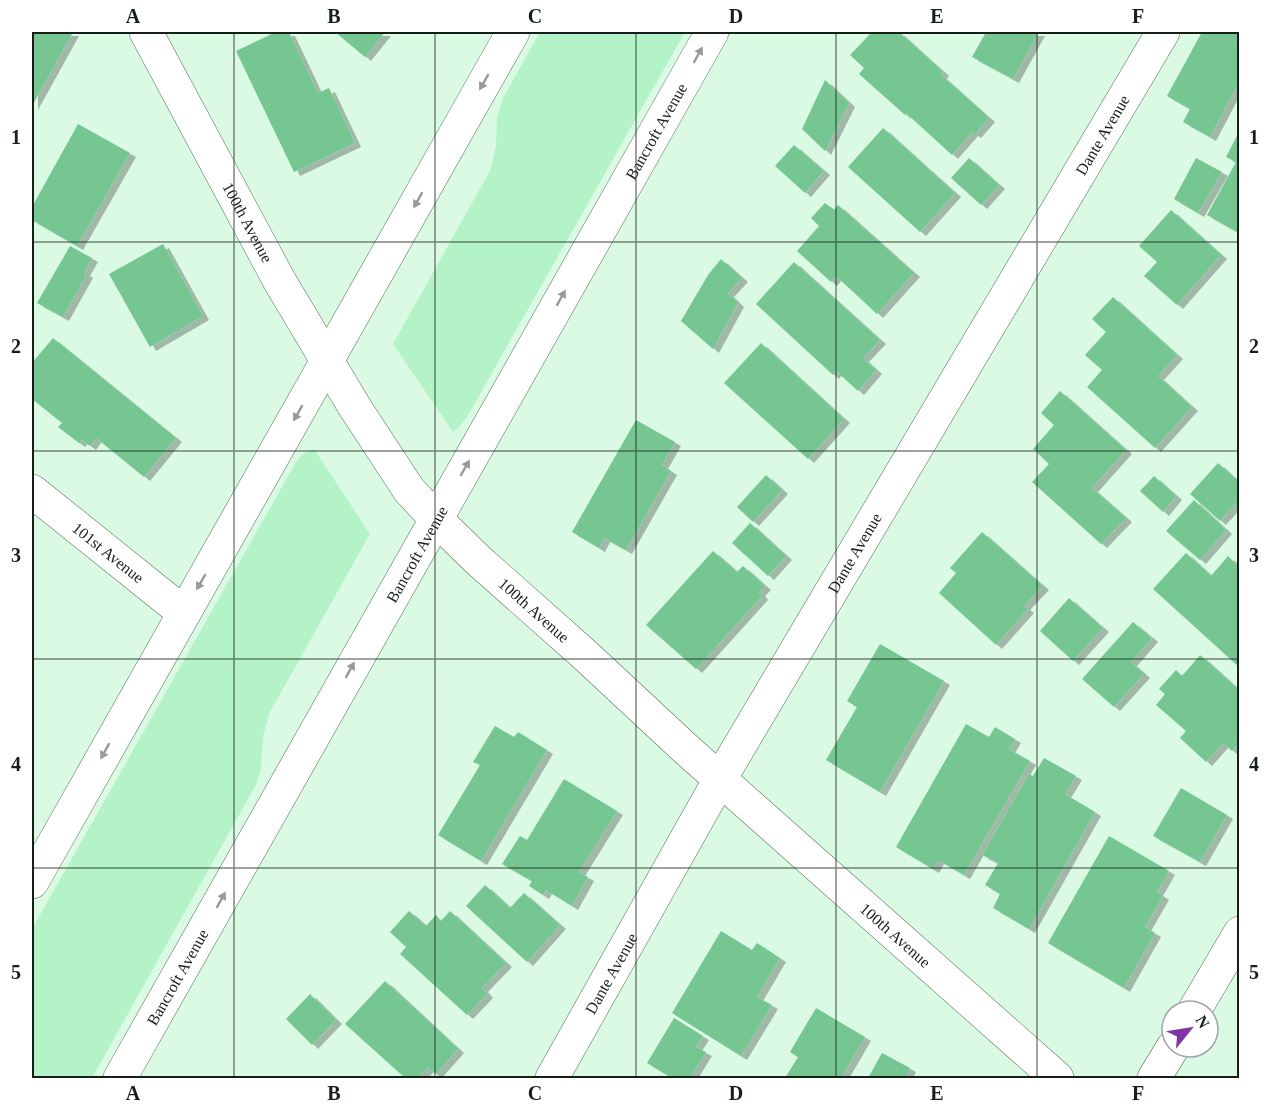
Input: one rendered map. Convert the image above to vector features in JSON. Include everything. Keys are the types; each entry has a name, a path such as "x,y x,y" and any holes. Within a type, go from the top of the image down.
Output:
{"street":[{"name":"100th Avenue","path":"146,32 279,280 354,406 409,490 478,560 720,779 1057,1078"},
{"path":"32,882 513,32"},
{"name":"Bancroft Avenue","path":"120,1078 711,32"},
{"name":"Dante Avenue","path":"552,1078 720,779 1163,32"},
{"name":"101st Avenue","path":"32,490 183,613"},
{"path":"1201,999 1239,933"},
{"path":"1154,1078 1166,1059"}],"green space":[{"path":"540,32 685,32 471,410 462,424 453,432 393,344 491,169 496,145 497,117 503,98"},
{"path":"314,449 370,534 270,712 263,736 261,768 257,783 92,1078 32,1078 32,929 296,462 303,454"}],"building":[{"path":"32,32 73,32 32,106"},
{"path":"276,32 289,32 318,93 329,88 355,143 294,172 236,51"},
{"path":"335,32 385,32 365,57"},
{"path":"872,32 899,32 943,72 941,75 989,118 975,134 972,132 952,155 859,74 864,68 850,55"},
{"path":"986,32 1039,32 1013,79 972,57"},
{"path":"1202,32 1239,32 1239,82 1210,137 1183,122 1190,109 1167,96"},
{"path":"825,80 849,103 825,151 802,129"},
{"path":"78,124 130,153 77,246 32,220 32,207"},
{"path":"883,128 955,193 920,232 848,167"},
{"path":"1239,132 1239,233 1207,215 1236,162 1226,157"},
{"path":"794,145 824,171 805,193 775,166"},
{"path":"969,158 999,185 981,205 951,178"},
{"path":"1196,158 1222,172 1198,213 1174,199"},
{"path":"825,203 834,210 838,205 914,273 877,314 836,276 831,282 797,251 819,226 811,218"},
{"path":"1171,210 1221,255 1177,305 1144,276 1157,262 1139,246"},
{"path":"163,244 203,316 150,347 109,274"},
{"path":"70,246 92,258 84,272 87,274 63,317 37,303"},
{"path":"721,259 742,278 728,293 738,303 713,349 681,321 708,275"},
{"path":"794,262 880,340 863,358 876,370 858,391 836,371 833,375 756,304"},
{"path":"1113,297 1177,355 1158,376 1192,407 1155,448 1087,387 1102,370 1085,355 1106,332 1092,319"},
{"path":"53,338 176,438 144,477 96,438 90,446 82,440 79,443 58,427 62,423 32,399 32,363"},
{"path":"761,343 844,419 808,459 724,383"},
{"path":"1060,391 1126,450 1092,488 1126,518 1101,544 1032,482 1049,464 1033,449 1054,425 1041,413"},
{"path":"636,420 675,442 662,465 671,471 626,550 604,538 599,548 572,532"},
{"path":"1218,463 1239,482 1239,500 1220,521 1190,494"},
{"path":"766,475 782,490 753,522 737,507"},
{"path":"1154,476 1176,496 1163,512 1140,491"},
{"path":"1194,500 1226,530 1200,560 1166,531"},
{"path":"750,523 786,556 768,576 732,543"},
{"path":"982,532 1043,586 1024,606 1028,609 996,645 939,593 956,573 950,568"},
{"path":"713,551 737,572 743,566 765,586 759,592 762,596 696,669 646,625"},
{"path":"1186,553 1211,576 1228,556 1239,567 1239,667 1153,589"},
{"path":"1069,598 1103,628 1073,661 1040,631"},
{"path":"1133,622 1152,638 1131,662 1144,674 1114,707 1082,679"},
{"path":"880,644 944,681 880,792 826,760 857,707 847,701"},
{"path":"1200,655 1239,690 1239,743 1232,751 1223,743 1206,762 1180,738 1186,731 1156,705 1165,694 1159,689 1176,670 1182,676"},
{"path":"966,724 989,737 995,727 1015,739 1009,749 1030,761 964,875 938,860 933,869 896,847"},
{"path":"495,726 514,737 518,732 547,750 481,861 438,835 480,765 473,762"},
{"path":"1044,758 1076,776 1065,794 1095,812 1029,929 993,908 1000,894 985,885 998,863 982,855 1029,774 1033,776"},
{"path":"564,779 617,811 579,872 588,877 572,906 546,890 543,895 529,886 532,881 502,864 520,836 527,840"},
{"path":"1181,788 1227,815 1200,862 1153,836"},
{"path":"1109,836 1169,871 1157,892 1163,896 1145,927 1155,933 1124,988 1048,943"},
{"path":"485,885 510,908 524,893 560,925 527,962 466,906"},
{"path":"409,911 426,926 436,915 441,921 450,911 506,963 482,988 487,994 467,1015 400,954 406,947 390,932"},
{"path":"721,931 752,950 757,943 780,958 757,997 772,1005 741,1056 672,1013"},
{"path":"385,981 458,1049 436,1074 428,1068 418,1078 405,1078 345,1024"},
{"path":"310,994 336,1020 312,1045 286,1019"},
{"path":"816,1008 865,1037 841,1078 785,1078 798,1057 790,1052"},
{"path":"674,1018 703,1036 696,1047 706,1052 690,1078 672,1078 647,1063"},
{"path":"882,1053 910,1068 905,1078 868,1078"}]}
